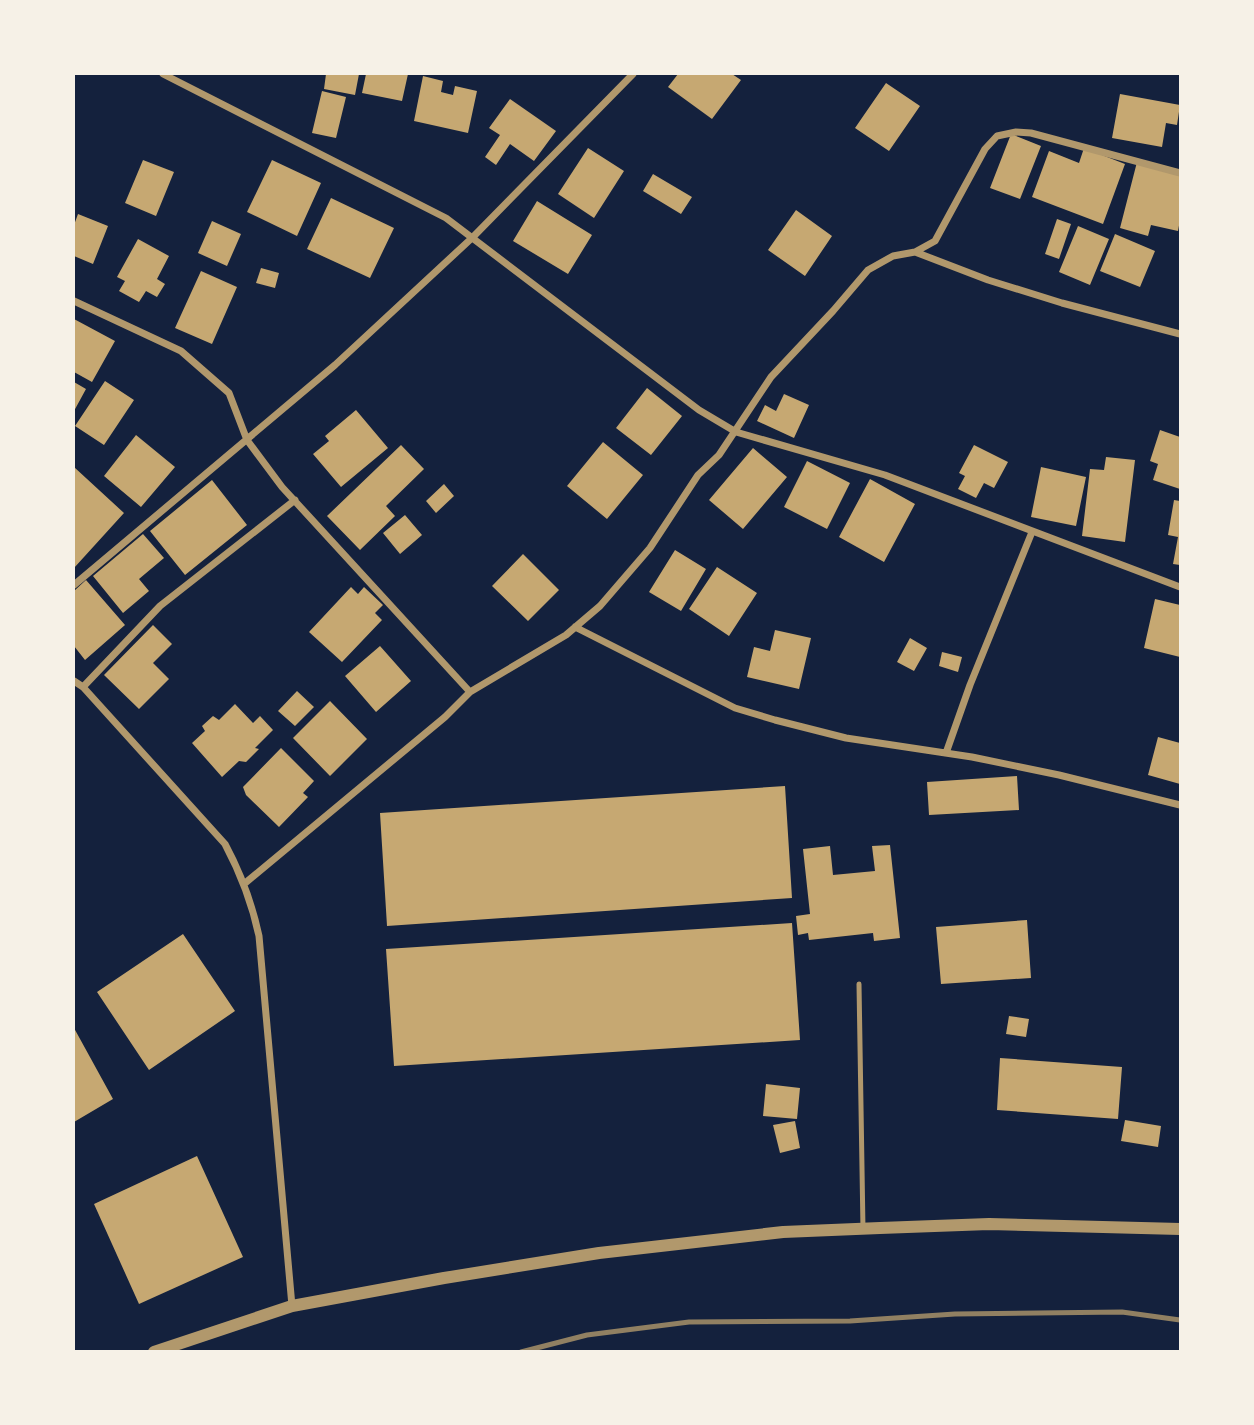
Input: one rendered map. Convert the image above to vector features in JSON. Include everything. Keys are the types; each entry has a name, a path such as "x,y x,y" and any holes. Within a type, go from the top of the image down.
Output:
{"street":[{"path":"163,74 446,218 699,410 736,432 886,475 1181,587"},
{"path":"74,585 335,365 473,237 633,74"},
{"path":"244,884 445,717 470,692 566,635 600,606 650,548 698,475 719,455 736,432 771,377 834,311 868,270 892,256 915,252 935,241 985,149 997,136 1016,132 1031,133 1181,173"},
{"path":"915,252 988,280 1062,303 1181,334"},
{"path":"74,301 181,351 229,393 247,440 282,487 470,692"},
{"path":"82,687 160,606 295,500"},
{"path":"946,753 1032,532"},
{"path":"575,627 735,708 846,738 946,753 1059,775 1181,805"},
{"path":"74,681 225,844 252,906 259,936 292,1306"},
{"path":"154,1352 292,1306 599,1253 783,1232 989,1224 1181,1229"}],"lane":[{"path":"859,984 863,1229"}],"building":[{"path":"326,74 359,74 355,95 324,89"},
{"path":"366,74 408,74 402,101 362,93"},
{"path":"678,74 732,74 741,80 712,119 668,87"},
{"path":"423,76 443,81 441,92 453,95 455,86 477,91 468,133 414,121"},
{"path":"886,83 920,106 889,151 855,128"},
{"path":"322,91 346,97 336,138 312,133"},
{"path":"1120,94 1180,105 1177,125 1166,123 1162,147 1112,138"},
{"path":"510,99 556,131 534,161 510,144 496,165 485,157 500,135 489,128"},
{"path":"1011,134 1041,146 1020,199 990,188"},
{"path":"588,148 624,171 594,218 558,194"},
{"path":"1084,148 1125,164 1103,224 1032,197 1049,151 1079,163"},
{"path":"143,160 174,172 156,216 125,203"},
{"path":"272,160 321,183 297,236 247,212"},
{"path":"1137,162 1180,174 1178,231 1151,225 1148,236 1120,228"},
{"path":"653,174 692,197 681,214 643,191"},
{"path":"331,198 394,228 370,278 307,249"},
{"path":"537,201 592,235 568,274 513,241"},
{"path":"796,210 832,236 805,276 768,250"},
{"path":"78,214 108,226 93,264 74,256 74,225"},
{"path":"1057,219 1071,224 1059,259 1045,254"},
{"path":"212,221 241,234 227,266 198,253"},
{"path":"1078,226 1109,239 1090,285 1059,272"},
{"path":"1115,234 1155,251 1140,287 1100,271"},
{"path":"138,239 169,256 157,279 165,284 157,297 146,291 139,302 119,291 125,281 117,277"},
{"path":"261,268 279,273 275,288 256,283"},
{"path":"201,271 237,287 212,344 175,328"},
{"path":"74,319 115,341 92,382 74,372"},
{"path":"105,381 134,400 104,445 75,426"},
{"path":"74,382 86,389 74,411"},
{"path":"647,388 682,416 651,455 616,428"},
{"path":"784,394 809,405 794,438 757,421 765,405 776,411"},
{"path":"356,410 388,448 341,487 313,454 329,441 325,436"},
{"path":"1160,430 1180,437 1180,489 1153,480 1158,464 1150,461"},
{"path":"136,435 175,467 141,507 104,476"},
{"path":"603,442 643,475 607,519 567,486"},
{"path":"401,445 424,469 386,506 395,516 360,550 327,516"},
{"path":"974,445 1008,462 994,488 984,483 976,498 958,489 965,476 959,473"},
{"path":"753,448 787,477 743,529 709,500"},
{"path":"1106,457 1135,460 1125,542 1082,536 1090,469 1104,470"},
{"path":"807,461 850,483 827,529 784,507"},
{"path":"74,467 124,513 74,568"},
{"path":"1041,467 1086,477 1076,526 1031,517"},
{"path":"870,479 915,504 884,562 839,537"},
{"path":"212,480 247,525 185,575 150,531"},
{"path":"444,484 454,496 436,513 426,501"},
{"path":"1174,500 1180,501 1180,565 1173,564 1178,537 1168,535"},
{"path":"405,515 422,535 400,554 383,533"},
{"path":"143,534 164,558 139,579 149,591 123,613 93,576"},
{"path":"675,550 706,569 681,611 649,592"},
{"path":"523,554 559,590 528,621 492,586"},
{"path":"717,567 757,593 729,636 689,609"},
{"path":"86,580 125,625 85,660 74,646 74,591"},
{"path":"351,587 358,594 364,587 383,605 375,613 382,620 342,662 309,632"},
{"path":"1155,599 1180,605 1180,657 1144,648"},
{"path":"153,625 172,644 153,663 169,679 139,709 104,675"},
{"path":"775,630 811,638 799,689 747,677 754,647 770,651"},
{"path":"910,638 927,648 914,671 897,662"},
{"path":"380,646 411,681 376,712 345,676"},
{"path":"942,652 962,657 958,672 939,666"},
{"path":"297,691 314,707 295,726 278,711"},
{"path":"330,701 367,739 330,776 293,738"},
{"path":"235,704 253,723 260,716 273,730 255,748 259,749 246,762 239,761 222,777 192,743 205,731 202,726 213,716 219,720"},
{"path":"1158,737 1180,743 1180,784 1148,775"},
{"path":"281,748 314,781 303,793 308,797 279,827 246,795 243,787"},
{"path":"1017,776 1019,810 929,815 927,782"},
{"path":"785,786 792,898 387,926 380,813"},
{"path":"890,845 900,938 874,941 873,933 809,940 808,933 798,935 796,916 810,914 803,849 830,846 833,875 875,871 872,846"},
{"path":"1027,920 1031,978 941,984 936,927"},
{"path":"792,923 800,1040 394,1066 386,949"},
{"path":"183,934 235,1011 149,1070 97,992"},
{"path":"1009,1016 1029,1019 1026,1037 1006,1034"},
{"path":"74,1028 113,1099 74,1122"},
{"path":"1000,1058 1122,1067 1118,1119 997,1110"},
{"path":"766,1084 800,1088 797,1119 763,1116"},
{"path":"1125,1120 1161,1126 1158,1147 1121,1141"},
{"path":"795,1121 800,1148 780,1153 773,1125"},
{"path":"197,1156 243,1257 139,1304 94,1204"}],"railway":[{"path":"521,1352 587,1335 689,1322 850,1321 955,1314 1122,1312 1180,1320"}]}
